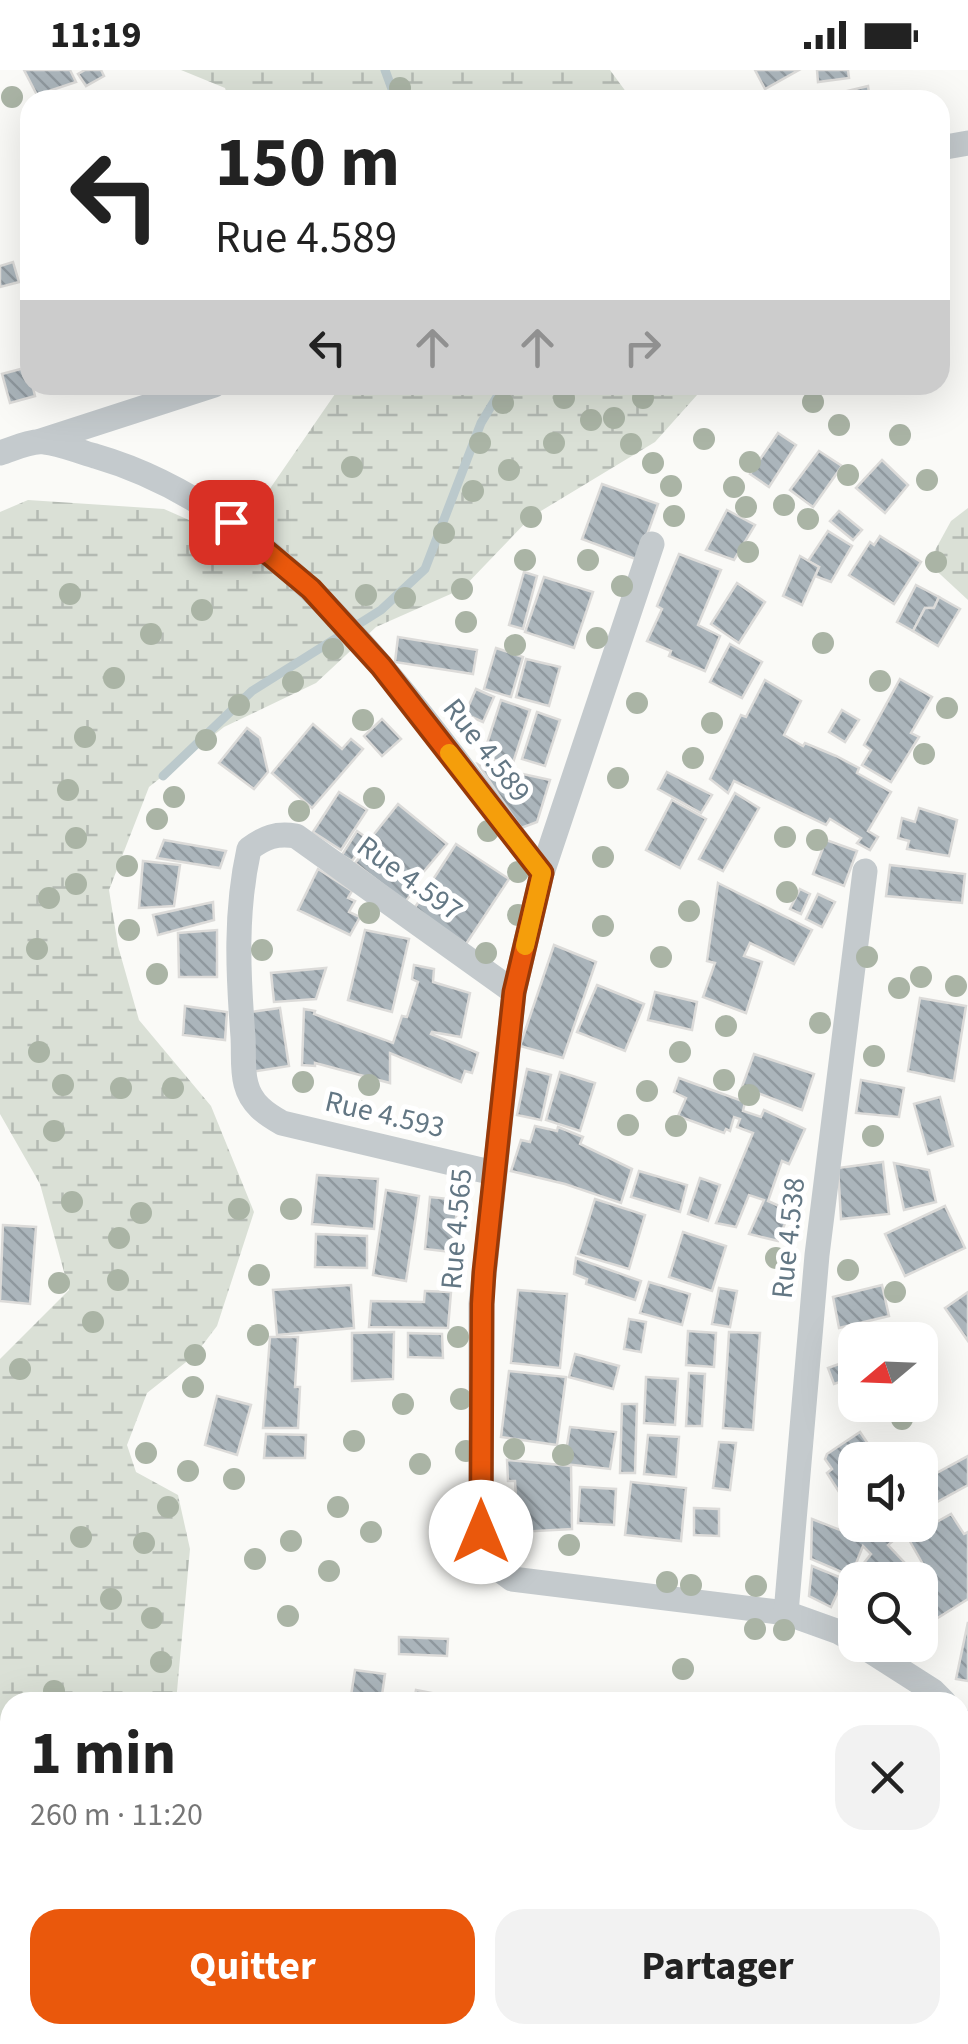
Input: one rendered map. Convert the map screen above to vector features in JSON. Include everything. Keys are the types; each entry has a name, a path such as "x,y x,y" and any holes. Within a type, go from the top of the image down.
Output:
{"street":[{"path":"0,453 183,395"},
{"name":"Rue 4.589","path":"41,441 134,467 231,522 311,589 381,666 542,873"},
{"name":"Rue 4.565","path":"652,544 542,873 514,992 482,1304 481,1532 492,1564 512,1579 786,1612 838,1632"},
{"name":"Rue 4.597","path":"264,1112 246,1084 239,991 239,894 249,850 263,839 280,834 296,836 514,992"},
{"name":"Rue 4.538","path":"786,1612 817,1255 865,871"},
{"name":"Rue 4.593","path":"264,1112 282,1122 494,1173"},
{"name":"Rue 4.565","path":"888,1662 934,1692"}],"green space":[{"path":"181,70 610,70 625,90 226,90"},
{"path":"334,395 697,395 655,442 531,517 462,589 376,627 316,683 224,727 149,787 109,890 118,946 139,1020 211,1106 254,1212 217,1326 195,1355 147,1393 127,1445 136,1472 178,1495 190,1549 177,1692 0,1692 0,1359 69,1290 40,1184 0,1114 0,512 28,500 164,509 189,520 256,509"},
{"path":"968,508 968,600 928,563 951,521"}],"building":[{"path":"24,70 70,70 76,82 52,90 34,90"},
{"path":"101,70 104,76 86,86 78,74"},
{"path":"755,70 799,70 765,89"},
{"path":"817,70 848,70 849,78 818,82"},
{"path":"13,262 19,282 0,287 0,266"},
{"path":"20,369 20,395 35,396 10,403 2,374"},
{"path":"778,433 796,445 769,487 750,474"},
{"path":"819,451 842,466 813,507 790,490"},
{"path":"882,460 908,485 885,513 856,488"},
{"path":"602,484 658,504 638,560 582,539"},
{"path":"727,510 755,525 734,560 706,550"},
{"path":"839,511 862,530 853,540 830,521"},
{"path":"828,531 852,546 831,582 815,576 819,567 808,561"},
{"path":"880,536 921,562 894,604 849,575 870,542 874,545"},
{"path":"679,554 721,570 698,625 720,636 705,671 669,656 671,651 647,641 662,609 657,606"},
{"path":"800,556 819,567 802,605 783,596"},
{"path":"524,572 537,576 523,629 509,625"},
{"path":"544,577 593,592 574,648 525,632"},
{"path":"737,583 765,602 739,643 711,624"},
{"path":"916,585 939,597 934,608 925,608 913,631 897,622"},
{"path":"939,597 960,609 938,646 913,631 925,608 934,608"},
{"path":"398,637 477,650 473,674 395,662"},
{"path":"730,644 762,662 742,698 710,682"},
{"path":"496,648 523,657 511,697 484,689"},
{"path":"526,659 560,667 549,706 516,697"},
{"path":"900,679 932,697 911,733 919,737 891,782 862,765 871,750 864,745"},
{"path":"765,680 801,701 784,735 859,768 857,773 891,792 868,831 878,837 870,850 857,843 861,838 830,819 826,825 734,781 728,793 710,779 741,715 746,717"},
{"path":"476,689 494,697 483,722 465,714"},
{"path":"501,700 530,710 512,766 483,756"},
{"path":"842,710 859,720 845,742 829,732"},
{"path":"537,712 560,720 545,766 522,759"},
{"path":"382,719 401,739 382,756 364,736"},
{"path":"313,724 342,749 351,739 363,749 312,808 272,773"},
{"path":"247,728 260,738 268,772 254,789 219,763"},
{"path":"478,764 550,780 537,822 521,828"},
{"path":"667,772 712,795 701,813 658,789"},
{"path":"339,792 367,810 341,850 313,832"},
{"path":"735,793 759,808 723,871 699,859"},
{"path":"672,800 706,819 680,868 646,850"},
{"path":"398,804 447,844 415,882 367,843"},
{"path":"919,808 957,820 949,856 907,849 909,841 898,838 902,818 915,822"},
{"path":"357,831 367,838 352,861 342,855"},
{"path":"164,840 226,851 220,868 157,858"},
{"path":"826,840 857,851 844,886 813,874"},
{"path":"456,844 509,879 466,944 414,909"},
{"path":"366,850 415,889 405,902 355,863"},
{"path":"143,861 180,865 174,906 139,908"},
{"path":"890,865 965,874 962,903 886,896"},
{"path":"318,869 352,891 348,898 355,901 349,912 360,917 350,935 298,910"},
{"path":"718,883 812,930 794,964 750,943 744,956 762,962 746,1013 703,997 715,963 707,961"},
{"path":"800,889 810,894 801,914 790,909"},
{"path":"818,894 835,902 822,927 806,919"},
{"path":"213,902 214,920 158,935 153,915"},
{"path":"217,930 217,977 179,977 178,933"},
{"path":"365,930 409,939 392,1012 348,1000"},
{"path":"554,945 596,962 563,1058 520,1046"},
{"path":"414,965 434,969 433,982 470,993 461,1037 431,1034 478,1053 472,1073 465,1071 461,1082 390,1053 390,1083 315,1063 302,1065 304,1009 393,1043 402,1016 407,1017 418,982 412,979"},
{"path":"326,968 316,999 274,1002 271,973"},
{"path":"597,985 644,1004 625,1051 577,1032"},
{"path":"655,992 697,1002 692,1030 648,1020"},
{"path":"920,998 966,1006 954,1081 908,1071"},
{"path":"185,1006 227,1012 225,1040 183,1035"},
{"path":"280,1008 289,1066 251,1072 242,1013"},
{"path":"754,1054 814,1074 802,1110 742,1087"},
{"path":"527,1069 551,1075 541,1120 517,1115"},
{"path":"560,1072 595,1083 580,1131 546,1120"},
{"path":"679,1078 745,1102 743,1111 761,1117 764,1110 805,1129 789,1164 782,1161 768,1201 790,1211 778,1241 749,1234 764,1200 749,1195 736,1227 716,1223 753,1133 737,1127 740,1119 734,1117 730,1131 726,1129 724,1133 678,1116 686,1098 674,1092"},
{"path":"861,1080 904,1088 899,1117 856,1113"},
{"path":"940,1097 953,1146 928,1154 914,1104"},
{"path":"535,1126 557,1131 558,1127 583,1137 580,1144 632,1169 621,1203 511,1171 521,1140 530,1142"},
{"path":"883,1162 889,1214 841,1219 838,1168"},
{"path":"894,1163 929,1170 936,1202 904,1210"},
{"path":"639,1171 687,1185 680,1212 631,1197"},
{"path":"317,1175 378,1179 374,1229 312,1224"},
{"path":"700,1178 720,1185 708,1221 688,1214"},
{"path":"386,1190 419,1196 406,1281 373,1275"},
{"path":"430,1197 458,1200 452,1252 425,1249"},
{"path":"595,1199 645,1215 629,1269 578,1254"},
{"path":"945,1206 965,1248 905,1276 885,1234"},
{"path":"3,1225 36,1227 30,1304 0,1301"},
{"path":"683,1232 726,1246 712,1291 669,1277"},
{"path":"316,1234 367,1236 367,1268 315,1267"},
{"path":"576,1258 641,1281 635,1300 586,1284 587,1279 574,1274"},
{"path":"649,1282 690,1294 682,1325 640,1313"},
{"path":"351,1285 354,1328 277,1335 273,1290"},
{"path":"882,1285 889,1316 838,1323 833,1297"},
{"path":"719,1288 737,1291 730,1327 712,1324"},
{"path":"518,1290 567,1294 560,1368 511,1363"},
{"path":"425,1291 451,1292 448,1328 369,1327 371,1301 424,1302"},
{"path":"968,1292 968,1341 945,1308"},
{"path":"629,1319 646,1322 641,1352 624,1349"},
{"path":"688,1331 716,1333 714,1367 686,1365"},
{"path":"394,1332 393,1379 352,1381 352,1333"},
{"path":"729,1332 760,1333 753,1430 723,1428"},
{"path":"408,1333 442,1334 443,1358 408,1357"},
{"path":"270,1337 298,1337 298,1428 263,1428"},
{"path":"575,1354 619,1366 613,1389 569,1377"},
{"path":"838,1364 838,1383 834,1384 828,1368"},
{"path":"509,1371 566,1377 557,1445 501,1437"},
{"path":"689,1373 705,1374 702,1426 686,1426"},
{"path":"646,1377 678,1379 675,1425 644,1423"},
{"path":"217,1396 251,1405 237,1455 205,1445"},
{"path":"622,1404 637,1404 635,1473 620,1473"},
{"path":"570,1427 616,1432 610,1469 564,1464"},
{"path":"860,1432 867,1442 845,1442"},
{"path":"266,1434 306,1435 305,1458 264,1458"},
{"path":"648,1435 679,1437 676,1477 644,1474"},
{"path":"719,1442 736,1443 730,1490 713,1488"},
{"path":"838,1447 838,1490 827,1473 832,1469 825,1459"},
{"path":"968,1456 968,1485 938,1501 938,1472"},
{"path":"507,1460 571,1466 572,1529 518,1532 515,1481 508,1481"},
{"path":"631,1482 686,1488 681,1541 625,1535"},
{"path":"580,1487 616,1489 614,1525 578,1523"},
{"path":"694,1508 719,1509 719,1536 694,1535"},
{"path":"951,1514 964,1534 968,1532 968,1599 938,1618 938,1562 922,1562 910,1542 938,1542 938,1521"},
{"path":"812,1519 838,1529 838,1542 892,1542 888,1545 904,1562 865,1562 871,1554 863,1546 857,1562 838,1562 838,1570 811,1559"},
{"path":"812,1566 838,1577 838,1592 831,1607 809,1596"},
{"path":"968,1622 968,1681 956,1679"},
{"path":"399,1637 448,1639 447,1656 399,1654"},
{"path":"355,1670 385,1674 382,1692 352,1692"}],"waterway":[{"path":"385,70 392,90"},
{"path":"163,776 252,691 381,610 425,569 481,423 498,395"}],"slow traffic":[{"path":"449,753 542,873 525,946"}],"route":[{"path":"231,522 311,589 381,666 542,873 514,992 484,1272 481,1532"}]}
